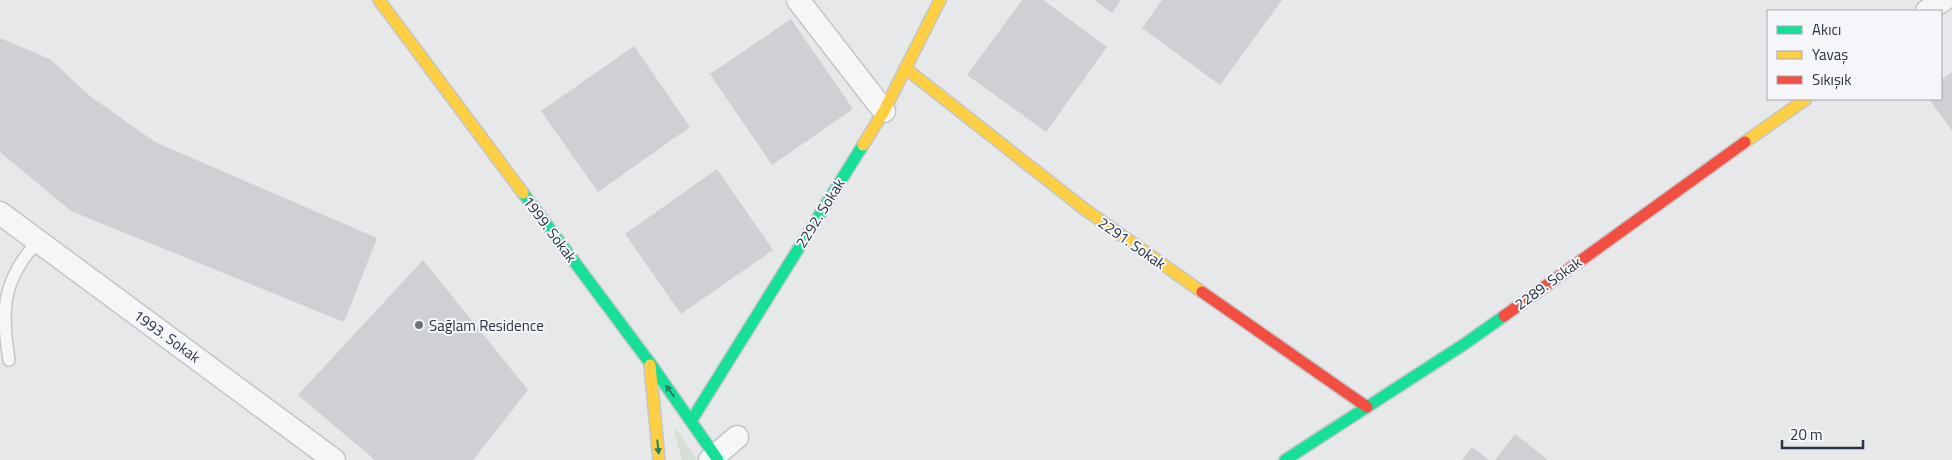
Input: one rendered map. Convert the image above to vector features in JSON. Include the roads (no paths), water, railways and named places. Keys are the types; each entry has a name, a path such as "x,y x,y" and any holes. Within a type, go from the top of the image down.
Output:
{"street":[{"name":"1999. Sokak","path":"379,0 650,363 691,420 714,459"},
{"path":"798,0 884,111"},
{"name":"2292. Sokak","path":"691,420 884,111 940,0"},
{"path":"1928,10 1943,0"},
{"name":"2291. Sokak","path":"905,68 1083,208 1367,407"},
{"name":"2289. Sokak","path":"1285,460 1466,343 1805,100"},
{"name":"1993. Sokak","path":"0,213 334,460"},
{"path":"650,363 659,460"},
{"path":"714,459 737,437"}],"lane":[{"path":"10,360 5,332 7,292 22,257 38,241"}],"place":[{"name":"Sağlam Residence","path":"419,325"}]}
